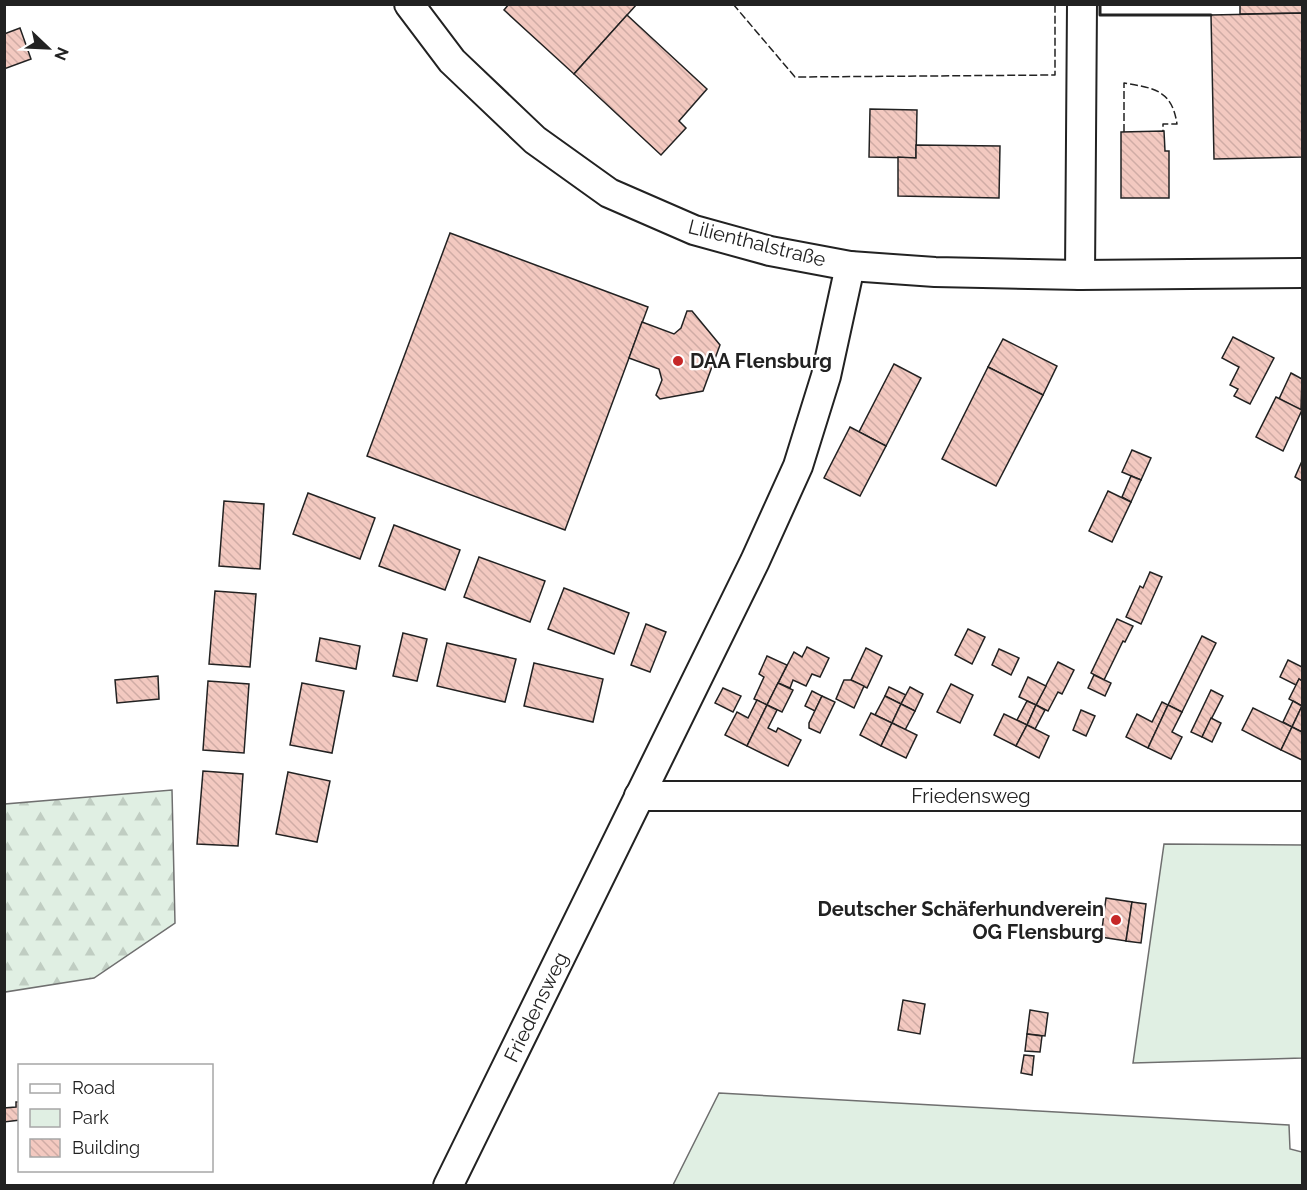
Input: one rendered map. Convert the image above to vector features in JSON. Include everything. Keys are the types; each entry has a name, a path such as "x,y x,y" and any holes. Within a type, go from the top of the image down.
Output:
{"street":[{"name":"Lilienthalstraße","path":"409,4 452,61 526,132 609,193 694,230 770,251 850,266 935,272 1080,275 1302,273"},
{"path":"1080,275 1082,4"},
{"name":"Friedensweg","path":"448,1185 755,561 798,466 826,376 850,266"},
{"name":"Friedensweg","path":"639,796 1302,796"}],"green space":[{"path":"172,790 175,923 94,978 5,992 5,804"},
{"path":"1164,844 1302,845 1302,1058 1133,1063"},
{"path":"719,1093 1289,1125 1290,1149 1302,1152 1302,1185 673,1185"}],"building":[{"path":"509,4 637,4 574,74 504,10"},
{"path":"1240,4 1302,4 1302,13 1240,14"},
{"path":"1302,13 1302,157 1214,159 1211,15"},
{"path":"627,15 707,89 679,121 686,128 661,155 574,74"},
{"path":"20,28 31,59 4,69 4,34"},
{"path":"870,109 917,110 916,158 869,157"},
{"path":"1164,131 1165,151 1169,151 1169,198 1121,198 1121,132"},
{"path":"916,145 1000,146 999,198 898,196 898,157 916,158"},
{"path":"450,233 648,307 565,530 367,456"},
{"path":"687,311 692,311 720,345 703,391 660,399 656,395 662,380 659,369 629,358 642,322 674,334 681,328"},
{"path":"1233,337 1274,358 1250,404 1234,396 1238,389 1230,385 1239,367 1222,358"},
{"path":"1003,339 1057,366 1043,395 988,367"},
{"path":"894,364 921,378 886,446 859,432"},
{"path":"988,367 1043,395 996,486 942,459"},
{"path":"1291,373 1302,379 1301,410 1279,399"},
{"path":"1276,397 1302,410 1283,451 1256,437"},
{"path":"850,427 886,446 860,496 824,478"},
{"path":"1132,450 1151,458 1141,480 1122,472"},
{"path":"1302,461 1302,481 1295,477"},
{"path":"1131,476 1141,480 1131,502 1122,497"},
{"path":"1108,491 1131,502 1112,542 1089,531"},
{"path":"308,493 375,518 360,559 293,534"},
{"path":"224,501 264,504 260,569 219,566"},
{"path":"394,525 460,550 445,590 379,566"},
{"path":"479,557 545,581 530,622 464,597"},
{"path":"1150,572 1162,577 1141,624 1126,617 1140,586 1143,588"},
{"path":"564,588 629,613 614,654 548,629"},
{"path":"215,591 256,594 250,667 209,664"},
{"path":"1117,619 1133,626 1104,680 1091,673"},
{"path":"646,624 666,632 650,672 631,665"},
{"path":"968,629 985,637 972,664 955,655"},
{"path":"403,633 427,639 417,681 393,676"},
{"path":"1202,636 1216,643 1182,712 1168,705"},
{"path":"320,638 360,646 356,669 316,661"},
{"path":"447,643 516,659 505,702 437,686"},
{"path":"807,647 829,658 820,677 812,674 806,686 793,680 790,688 778,683 794,652 802,657"},
{"path":"866,648 882,656 867,688 851,680"},
{"path":"999,649 1019,658 1011,675 992,665"},
{"path":"767,656 787,665 767,705 754,699 764,677 759,674"},
{"path":"1288,660 1302,667 1302,681 1299,679 1296,685 1280,677"},
{"path":"1058,662 1074,670 1062,694 1058,692 1048,711 1036,705"},
{"path":"534,663 603,679 593,722 524,706"},
{"path":"1094,675 1111,683 1105,696 1088,688"},
{"path":"158,676 159,699 117,703 115,680"},
{"path":"1028,677 1046,686 1036,705 1019,697"},
{"path":"1299,679 1302,681 1302,706 1289,699"},
{"path":"844,680 851,680 864,686 854,708 836,699"},
{"path":"208,681 249,684 244,753 203,750"},
{"path":"302,683 344,691 332,753 290,745"},
{"path":"778,683 793,690 782,712 767,705"},
{"path":"951,684 973,695 960,723 937,712"},
{"path":"889,687 906,695 901,704 885,696"},
{"path":"910,687 923,694 915,711 901,704"},
{"path":"723,688 741,696 733,712 715,703"},
{"path":"1211,690 1223,696 1202,737 1191,732"},
{"path":"812,691 822,696 815,711 805,706"},
{"path":"822,696 835,702 820,733 809,728 809,723"},
{"path":"885,696 901,704 892,723 875,715"},
{"path":"757,700 767,705 747,746 725,735 737,712 748,718"},
{"path":"1027,701 1036,705 1027,725 1017,720"},
{"path":"1293,701 1302,706 1292,727 1283,722"},
{"path":"1162,702 1168,705 1148,748 1126,737 1137,714 1152,722"},
{"path":"901,704 915,711 905,730 892,723"},
{"path":"767,705 777,710 768,728 776,732 778,728 801,740 788,766 747,746"},
{"path":"1036,705 1045,710 1035,729 1027,725"},
{"path":"1168,705 1182,712 1172,732 1182,737 1171,759 1148,748"},
{"path":"1302,706 1302,732 1292,727"},
{"path":"1253,708 1292,727 1281,750 1242,730"},
{"path":"1081,710 1095,716 1086,736 1073,730"},
{"path":"871,713 892,723 881,746 860,735"},
{"path":"1004,714 1027,725 1016,746 994,735"},
{"path":"1211,718 1221,723 1212,742 1202,737"},
{"path":"892,723 917,735 906,758 881,746"},
{"path":"1027,725 1049,736 1039,758 1016,746"},
{"path":"1292,727 1302,732 1302,760 1281,750"},
{"path":"203,771 243,774 238,846 197,844"},
{"path":"288,772 330,781 317,842 276,834"},
{"name":"Deutscher Schäferhundverein OG Flensburg","path":"1106,898 1132,902 1126,941 1101,937"},
{"path":"1132,902 1146,904 1141,943 1126,941"},
{"path":"903,1000 925,1004 920,1034 898,1030"},
{"path":"1030,1010 1048,1013 1045,1036 1027,1034"},
{"path":"1027,1034 1042,1036 1040,1052 1025,1051"},
{"path":"1024,1055 1034,1056 1032,1075 1021,1073"},
{"path":"16,1102 18,1102 18,1120 4,1122 4,1108 16,1107"}],"fence":[{"path":"733,4 795,77 1055,75 1055,4"},
{"path":"1124,132 1124,83 1153,89 1166,97 1175,113 1177,124 1163,124 1163,132"}],"wall":[{"path":"1100,4 1100,15 1211,15"}],"place":[{"name":"DAA Flensburg","path":"678,361"},
{"name":"Deutscher Schäferhundverein OG Flensburg","path":"1116,920"}]}
